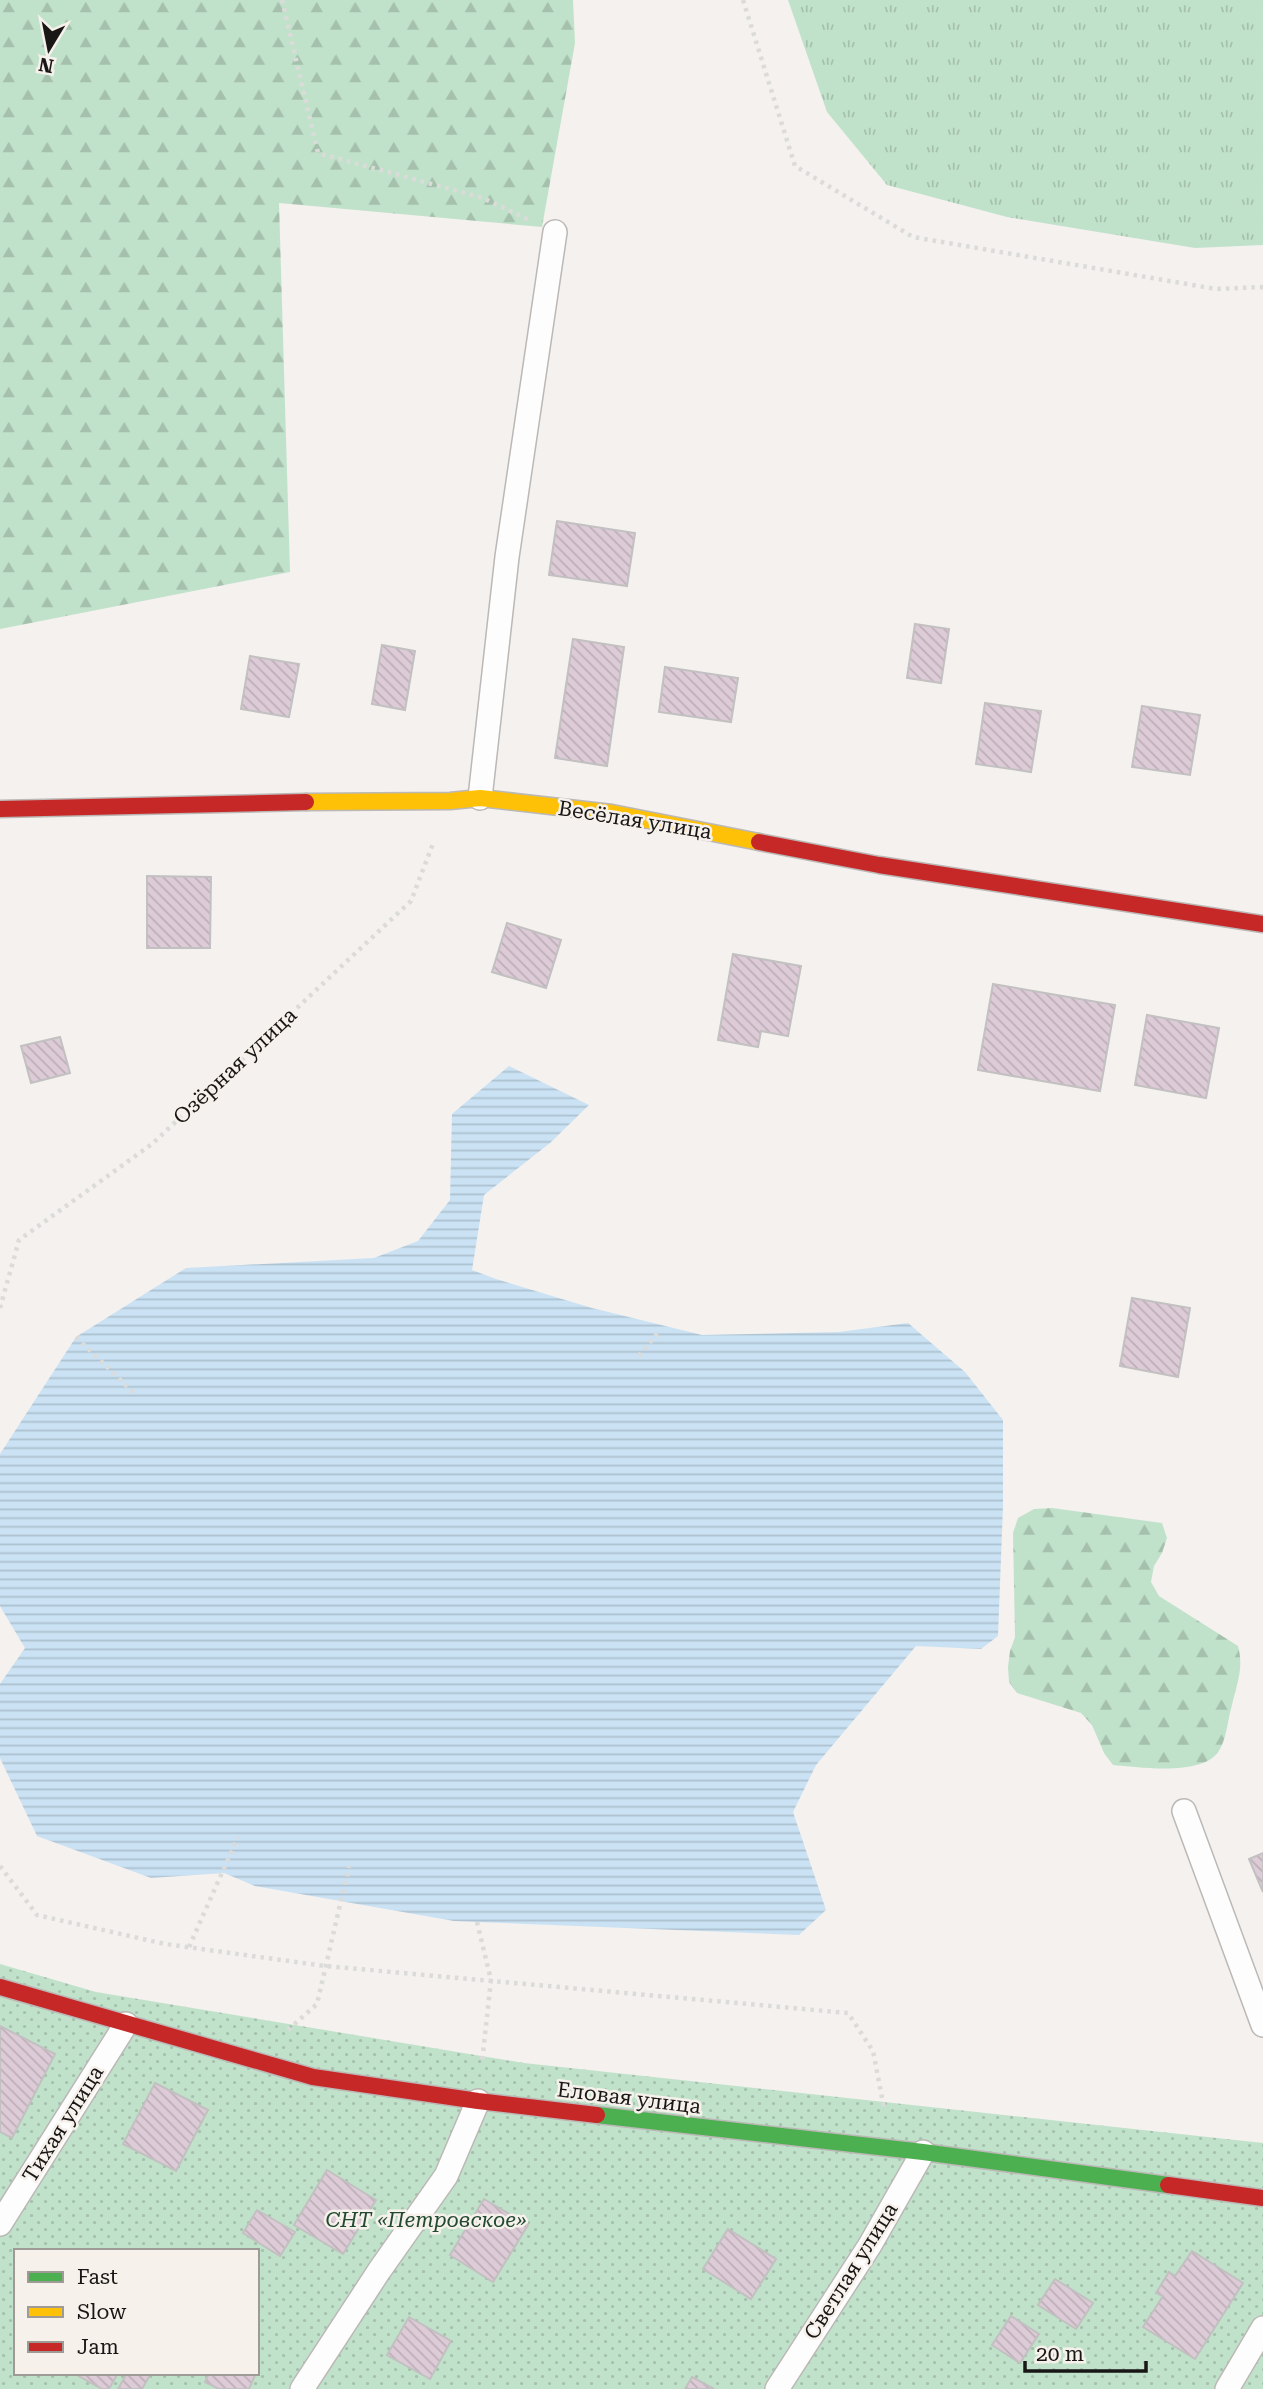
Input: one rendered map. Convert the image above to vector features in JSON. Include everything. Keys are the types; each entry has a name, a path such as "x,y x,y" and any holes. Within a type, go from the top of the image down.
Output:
{"street":[{"name":"Весёлая улица","path":"0,808 450,801 480,798 612,813 879,865 1263,924"},
{"name":"Еловая улица","path":"0,1987 313,2077 478,2101 923,2152 1263,2198"}],"lane":[{"path":"480,798 507,557 555,232"},
{"path":"1184,1811 1263,2025"},
{"name":"Тихая улица","path":"0,2224 126,2024"},
{"path":"302,2389 379,2271 446,2176 478,2101"},
{"name":"Светлая улица","path":"777,2389 870,2245 923,2152"},
{"path":"1227,2389 1263,2328"}],"path":[{"path":"282,0 318,153 483,198 555,232"},
{"path":"743,0 795,166 914,237 1216,289 1263,287"},
{"name":"Озёрная улица","path":"0,1308 19,1240 152,1144 411,901 450,801"},
{"path":"639,1356 659,1331"},
{"path":"76,1337 136,1395"},
{"path":"189,1947 238,1837"},
{"path":"0,1866 37,1915 165,1944 325,1966 848,2013 873,2051 884,2102"},
{"path":"317,2004 349,1866"},
{"path":"477,1922 491,1980 478,2101"}],"green space":[{"path":"0,0 573,0 575,43 542,227 279,203 290,572 0,629"},
{"path":"788,0 1263,0 1263,245 1195,248 1007,217 887,185 827,112"},
{"path":"1052,1508 1162,1523 1167,1538 1154,1566 1151,1582 1159,1596 1238,1646 1238,1682 1225,1737 1214,1757 1188,1767 1113,1765 1104,1753 1092,1725 1081,1713 1017,1693 1009,1682 1010,1651 1015,1637 1013,1533 1018,1518 1034,1509"},
{"name":"СНТ «Петровское»","path":"0,1964 96,1992 524,2063 1263,2143 1263,2389 0,2389"}],"water":[{"path":"509,1066 589,1105 550,1143 484,1195 472,1270 592,1308 702,1335 839,1332 908,1323 965,1372 1003,1420 998,1636 981,1649 916,1646 816,1765 793,1812 826,1910 799,1935 454,1921 255,1886 224,1873 151,1878 37,1836 0,1758 0,1684 25,1648 0,1606 0,1454 76,1337 186,1268 374,1258 418,1241 450,1200 452,1114"}],"building":[{"path":"557,521 635,533 627,586 549,575"},
{"path":"915,624 949,629 941,683 907,678"},
{"path":"573,639 624,647 607,766 555,758"},
{"path":"382,645 415,651 405,710 372,704"},
{"path":"250,656 299,664 289,717 241,709"},
{"path":"665,667 738,678 731,722 659,712"},
{"path":"985,703 1041,711 1031,772 976,764"},
{"path":"1142,706 1200,715 1190,775 1132,767"},
{"path":"147,876 211,877 210,948 147,948"},
{"path":"507,923 561,940 546,988 492,972"},
{"path":"733,954 801,966 788,1036 761,1031 758,1047 718,1040"},
{"path":"993,984 1115,1005 1100,1091 978,1070"},
{"path":"1147,1015 1219,1028 1206,1098 1135,1085"},
{"path":"60,1037 70,1073 31,1083 21,1046"},
{"path":"1132,1298 1190,1308 1178,1377 1120,1366"},
{"path":"1263,1853 1263,1892 1249,1859"},
{"path":"0,2026 55,2054 12,2138 0,2132"},
{"path":"155,2083 208,2110 176,2171 123,2144"},
{"path":"327,2170 376,2200 343,2254 294,2225"},
{"path":"484,2199 528,2225 493,2282 450,2255"},
{"path":"257,2210 295,2232 280,2256 243,2233"},
{"path":"728,2229 776,2259 751,2299 703,2269"},
{"path":"1192,2251 1243,2283 1195,2359 1143,2327 1163,2296 1156,2293 1169,2272 1175,2276"},
{"path":"1055,2279 1093,2303 1076,2329 1038,2305"},
{"path":"1011,2316 1039,2334 1020,2363 992,2345"},
{"path":"409,2317 451,2341 430,2379 387,2355"},
{"path":"77,2375 117,2375 109,2389 102,2389"},
{"path":"126,2375 150,2375 142,2389 118,2389"},
{"path":"208,2375 255,2375 249,2389 219,2389 205,2382"},
{"path":"692,2377 714,2389 685,2389"}],"traffic: fast":[{"path":"597,2115 923,2152 1168,2185"}],"traffic: slow":[{"path":"306,802 450,801 480,798 612,813 759,842"}],"traffic: jam":[{"path":"0,809 306,802"},
{"path":"759,842 879,865 1263,924"},
{"path":"0,1987 313,2077 597,2115"},
{"path":"1168,2185 1263,2198"}]}
